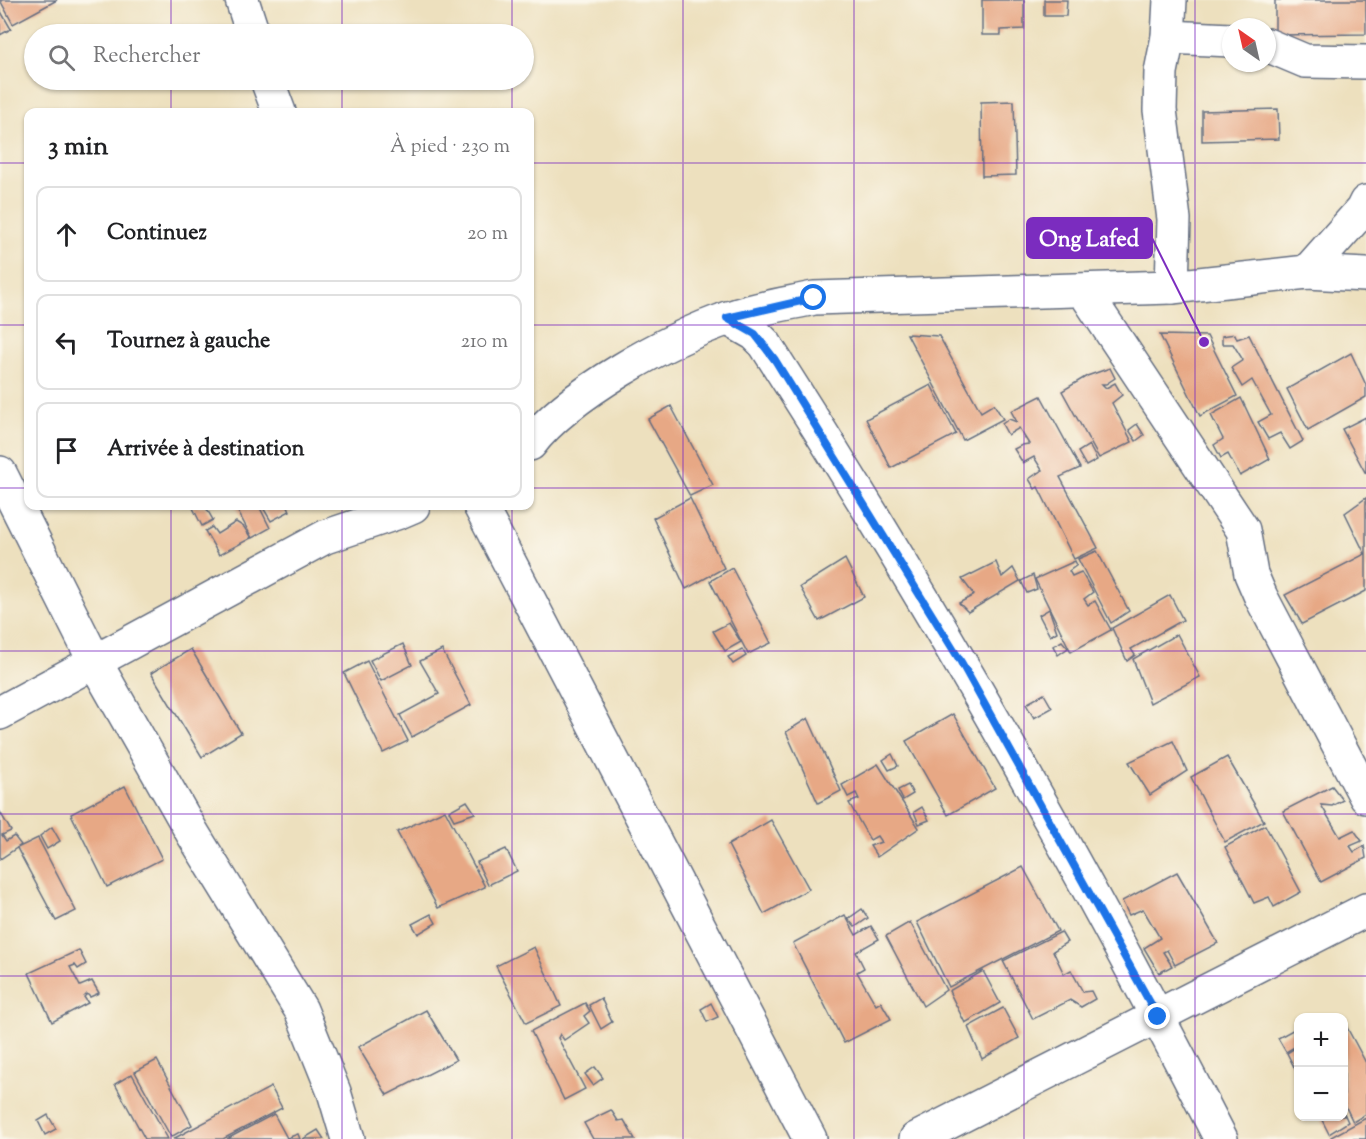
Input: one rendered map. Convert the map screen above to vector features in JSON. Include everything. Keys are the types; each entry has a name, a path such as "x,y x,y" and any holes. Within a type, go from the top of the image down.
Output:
{"street":[{"path":"242,0 250,24"},
{"path":"1170,0 1168,37 1161,72 1160,110 1174,219 1172,287"},
{"path":"1168,37 1222,40"},
{"path":"1276,49 1305,61 1366,62"},
{"path":"271,90 278,108"},
{"path":"1307,273 1362,210 1366,202"},
{"path":"534,440 570,406 620,372 684,337 727,318 814,298 1172,287 1307,273 1366,275"},
{"path":"1084,291 1243,530 1251,574 1261,597 1366,797"},
{"path":"727,318 755,334 765,344 961,662 1158,1017 1221,1139"},
{"path":"0,473 95,662 193,834 301,1010 334,1092 348,1139"},
{"path":"0,713 325,537 403,510"},
{"path":"482,510 810,1139"},
{"path":"916,1139 1366,910"}],"building":[{"path":"0,0 57,0 13,24"},
{"path":"982,0 1024,0 1024,29 1001,30 1001,35 982,35"},
{"path":"1044,0 1067,0 1066,16 1044,16"},
{"path":"1275,0 1366,0 1366,34 1276,35"},
{"path":"0,10 11,29 0,35"},
{"path":"1014,101 1016,175 982,176 981,102"},
{"path":"1278,109 1279,139 1202,141 1202,111"},
{"path":"907,334 939,336 981,412 994,404 1003,419 963,440"},
{"path":"1235,334 1237,339 1249,335 1303,441 1290,449 1280,433 1268,439 1258,422 1271,415 1252,380 1242,387 1231,368 1243,360 1233,344 1222,344 1222,336"},
{"path":"1160,335 1207,336 1237,396 1200,416"},
{"path":"1351,353 1366,385 1366,397 1308,430 1287,389"},
{"path":"1110,368 1115,378 1102,384 1106,388 1115,383 1122,395 1112,403 1132,442 1099,458 1062,391 1087,376"},
{"path":"931,385 956,434 891,468 866,419"},
{"path":"1041,396 1080,468 1060,477 1098,548 1074,559 1038,487 1035,489 1029,479 1042,470 1034,457 1023,463 1014,449 1029,444 1019,428 1008,435 1002,424 1009,419 1017,422 1011,411"},
{"path":"1241,398 1270,459 1240,476 1228,454 1221,458 1214,445 1223,439 1211,415"},
{"path":"671,406 713,485 690,496 648,419"},
{"path":"1366,417 1366,474 1342,429"},
{"path":"1137,424 1144,435 1136,441 1129,430"},
{"path":"1089,445 1097,460 1086,466 1078,452"},
{"path":"690,498 724,568 686,589 653,518"},
{"path":"1366,498 1366,591 1302,624 1285,595 1365,554 1345,513"},
{"path":"194,510 207,510 213,520 202,526"},
{"path":"237,510 261,510 270,528 252,538"},
{"path":"264,510 290,510 290,511 271,521"},
{"path":"236,522 244,527 251,538 219,555 205,531 212,527 217,534"},
{"path":"1097,551 1129,611 1111,623 1078,559"},
{"path":"845,559 864,597 819,621 800,587"},
{"path":"1075,561 1077,565 1069,571 1072,576 1081,572 1093,592 1084,599 1088,605 1095,601 1111,630 1071,652 1035,579"},
{"path":"996,562 1002,577 1013,568 1020,581 968,612 959,603 974,595 962,579"},
{"path":"732,568 771,643 748,654 710,581"},
{"path":"1033,575 1037,589 1027,593 1021,581"},
{"path":"1170,595 1183,620 1131,649 1135,655 1127,661 1112,628"},
{"path":"1049,609 1057,632 1050,636 1039,615"},
{"path":"729,623 741,642 725,651 713,631"},
{"path":"1177,634 1200,677 1150,703 1133,659"},
{"path":"1062,641 1068,648 1058,655 1053,646"},
{"path":"403,644 412,665 381,681 370,660"},
{"path":"191,649 241,733 202,757 151,673"},
{"path":"742,649 746,656 733,664 728,657"},
{"path":"442,650 471,705 412,737 400,715 439,694 420,661"},
{"path":"367,661 408,741 383,753 344,673"},
{"path":"1044,694 1052,708 1034,718 1026,704"},
{"path":"953,714 995,788 948,815 906,741"},
{"path":"808,718 841,791 818,803 786,732"},
{"path":"1173,741 1187,771 1150,795 1129,762"},
{"path":"892,754 898,766 889,770 883,760"},
{"path":"1227,757 1264,821 1225,842 1191,777"},
{"path":"878,764 919,828 877,857 870,846 881,842 877,836 870,840 849,803 859,799 856,793 848,797 842,785"},
{"path":"908,785 913,794 903,800 898,790"},
{"path":"125,786 162,859 107,887 71,814"},
{"path":"1332,786 1343,800 1332,806 1321,805 1340,837 1354,830 1362,841 1350,846 1354,852 1364,846 1366,858 1321,882 1283,811"},
{"path":"467,801 475,813 454,820 449,811"},
{"path":"922,807 929,820 919,824 914,812"},
{"path":"445,810 485,887 438,908 397,832"},
{"path":"0,812 11,831 2,835 6,841 14,836 21,845 0,859"},
{"path":"771,820 809,889 764,914 728,845"},
{"path":"1265,825 1301,892 1274,907 1269,897 1254,903 1225,847"},
{"path":"52,827 60,841 47,849 40,836"},
{"path":"38,838 76,911 56,921 17,848"},
{"path":"506,849 517,871 488,885 477,862"},
{"path":"1023,867 1058,931 949,987 917,922"},
{"path":"1177,872 1218,943 1175,965 1167,950 1163,952 1172,966 1159,973 1144,948 1160,938 1143,909 1129,915 1122,901"},
{"path":"862,909 868,918 855,927 848,919"},
{"path":"431,914 436,923 418,934 412,924"},
{"path":"845,915 856,935 871,926 879,939 856,952 864,968 857,972 876,1005 881,1002 891,1019 844,1043 793,943"},
{"path":"910,922 946,990 923,1006 886,936"},
{"path":"1061,932 1067,942 1053,951 1064,974 1071,970 1083,992 1091,991 1095,999 1081,1007 1070,1000 1033,1019 1003,961"},
{"path":"534,947 561,1006 526,1023 496,966"},
{"path":"79,950 86,964 78,969 75,965 70,967 80,986 92,981 99,993 90,997 87,994 84,997 88,1003 52,1022 29,973"},
{"path":"983,971 1000,1003 965,1023 949,991"},
{"path":"601,998 612,1022 601,1029 589,1005"},
{"path":"585,1003 590,1011 584,1016 589,1023 564,1040 560,1034 558,1038 585,1089 564,1100 531,1031"},
{"path":"711,1003 718,1017 707,1022 701,1009"},
{"path":"1003,1008 1019,1038 982,1059 968,1027"},
{"path":"426,1010 456,1060 387,1095 358,1047"},
{"path":"1294,1029 1294,1047 1286,1052 1278,1038"},
{"path":"1348,1029 1366,1063 1366,1114 1353,1122 1348,1111"},
{"path":"1294,1049 1294,1067 1287,1053"},
{"path":"157,1060 192,1125 171,1137 135,1072"},
{"path":"595,1067 603,1078 593,1085 585,1074"},
{"path":"132,1074 168,1139 145,1139 115,1084"},
{"path":"271,1087 282,1108 223,1139 173,1139"},
{"path":"611,1110 618,1121 624,1120 635,1139 593,1139 584,1123"},
{"path":"274,1114 287,1138 298,1134 300,1139 227,1139"},
{"path":"48,1115 56,1129 45,1135 38,1121"},
{"path":"1366,1118 1366,1139 1332,1139 1331,1137"},
{"path":"1322,1121 1348,1121 1348,1122 1329,1134"},
{"path":"318,1130 324,1139 303,1139"}],"place":[{"name":"Ong Lafed","path":"1204,342"}],"route":[{"path":"814,298 758,309 727,318 755,334 765,344 775,360 961,662 1158,1017"}]}
